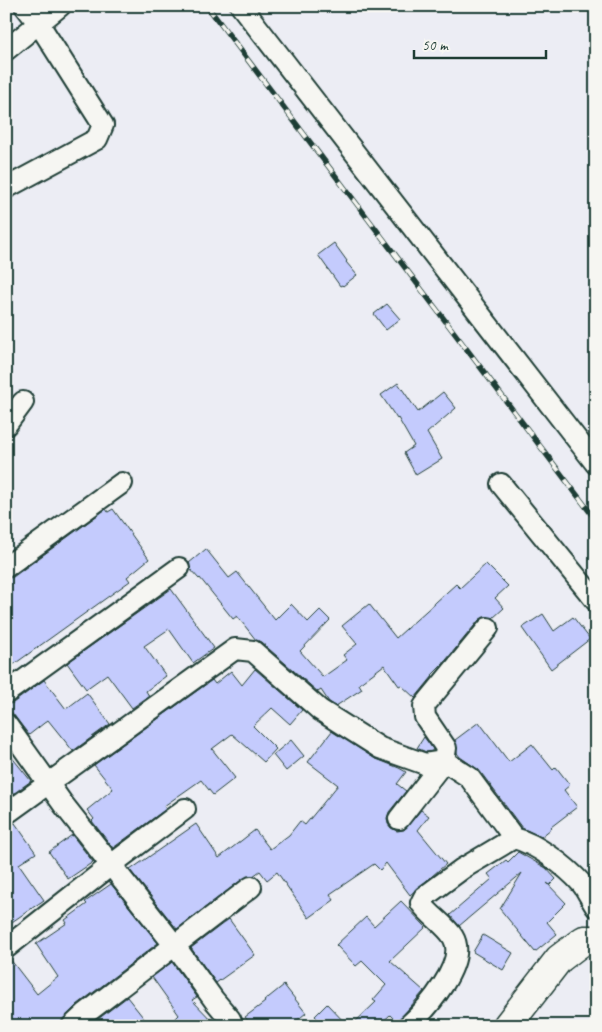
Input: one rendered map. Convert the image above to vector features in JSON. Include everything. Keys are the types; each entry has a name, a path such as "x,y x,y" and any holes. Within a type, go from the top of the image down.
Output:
{"street":[{"path":"6,188 97,138 103,125 39,24 25,6"},
{"path":"6,50 60,6"},
{"path":"240,6 596,464"},
{"path":"6,425 23,402"},
{"path":"6,567 122,483"},
{"path":"502,484 596,601"},
{"path":"6,693 179,568"},
{"path":"399,819 444,761 446,748 425,717 424,706 488,628"},
{"path":"6,814 235,649 252,651 320,710 380,748 424,764 444,761 469,777 514,838"},
{"path":"6,724 48,783 175,946 230,1019 233,1026"},
{"path":"6,948 185,809"},
{"path":"408,1026 423,1012 440,989 455,961 458,950 454,938 448,929 432,916 421,903 424,897 462,869 514,838 524,840 562,866 583,885 596,907"},
{"path":"72,1026 85,1014 251,887"},
{"path":"507,1026 559,959 584,940 596,940"}],"building":[{"path":"334,243 357,275 343,286 340,286 318,255"},
{"path":"387,304 400,319 386,330 374,314"},
{"path":"398,383 418,412 443,392 456,408 427,433 442,459 416,475 404,453 414,446 398,418 381,395"},
{"path":"106,509 108,512 113,509 149,559 127,577 130,581 6,670 6,579 13,577"},
{"path":"206,549 229,578 237,572 275,620 291,604 308,622 320,610 330,620 300,651 323,677 347,660 343,655 357,644 342,626 369,604 396,638 456,584 460,588 486,564 508,586 495,598 504,608 493,618 484,617 479,620 415,698 401,685 399,686 384,665 359,684 362,689 336,706 329,702 321,690 318,692 261,642 256,640 237,616 233,619 200,578 190,569 189,563"},
{"path":"171,589 214,648 193,663 169,629 144,646 166,676 146,691 149,696 132,708 107,674 86,689 67,663"},
{"path":"543,614 554,631 573,617 590,639 551,669 522,628"},
{"path":"255,669 302,710 290,724 272,708 253,726 276,749 264,762 232,734 212,749 235,778 213,795 201,780 164,806 166,809 113,848 92,821 94,819 87,810 113,789 94,765 212,680 215,684 231,671 242,685"},
{"path":"44,680 66,709 87,693 110,724 73,751 48,720 29,735 6,705 13,703"},
{"path":"479,722 509,762 532,744 553,770 556,767 570,785 564,790 577,807 541,837 522,828 479,770 457,753 455,740"},
{"path":"332,731 374,758 406,772 397,784 406,791 389,812 388,824 397,831 404,830 421,810 429,816 418,830 446,864 410,895 386,863 380,870 374,864 330,894 334,900 309,918 277,872 267,880 260,871 253,876 244,878 177,929 130,870 196,824 219,858 255,830 270,849 289,835 300,821 305,825 338,785 308,762"},
{"path":"424,737 433,749 432,751 426,752 417,748"},
{"path":"291,740 304,756 286,771 273,755"},
{"path":"6,750 31,781 6,799"},
{"path":"15,823 36,853 19,864 44,900 6,926 6,830"},
{"path":"72,835 93,862 68,879 49,852"},
{"path":"518,852 546,868 556,879 550,885 547,883 566,903 547,922 557,934 535,952 500,909 522,873 459,926 450,915 492,879 488,874 506,860 508,862"},
{"path":"111,884 158,943 77,1005 64,1018 60,1026 6,1026 6,960 10,959 37,994 58,977 36,944 67,923 65,920 87,904 85,902"},
{"path":"401,901 426,927 390,961 424,991 397,1022 390,1015 378,1026 351,1026 376,1002 373,1000 386,985 362,961 356,966 336,945 366,917 374,926"},
{"path":"229,919 255,955 216,983 191,948"},
{"path":"483,935 513,953 503,970 473,952"},
{"path":"172,962 197,997 192,1000 217,1026 168,1026 179,1015 152,977"},
{"path":"284,985 306,1013 290,1026 252,1026 245,1017"},
{"path":"127,997 150,1026 90,1026 93,1023"},
{"path":"327,1004 348,1026 324,1026 315,1016"}],"railway":[{"path":"207,6 596,520"}]}
